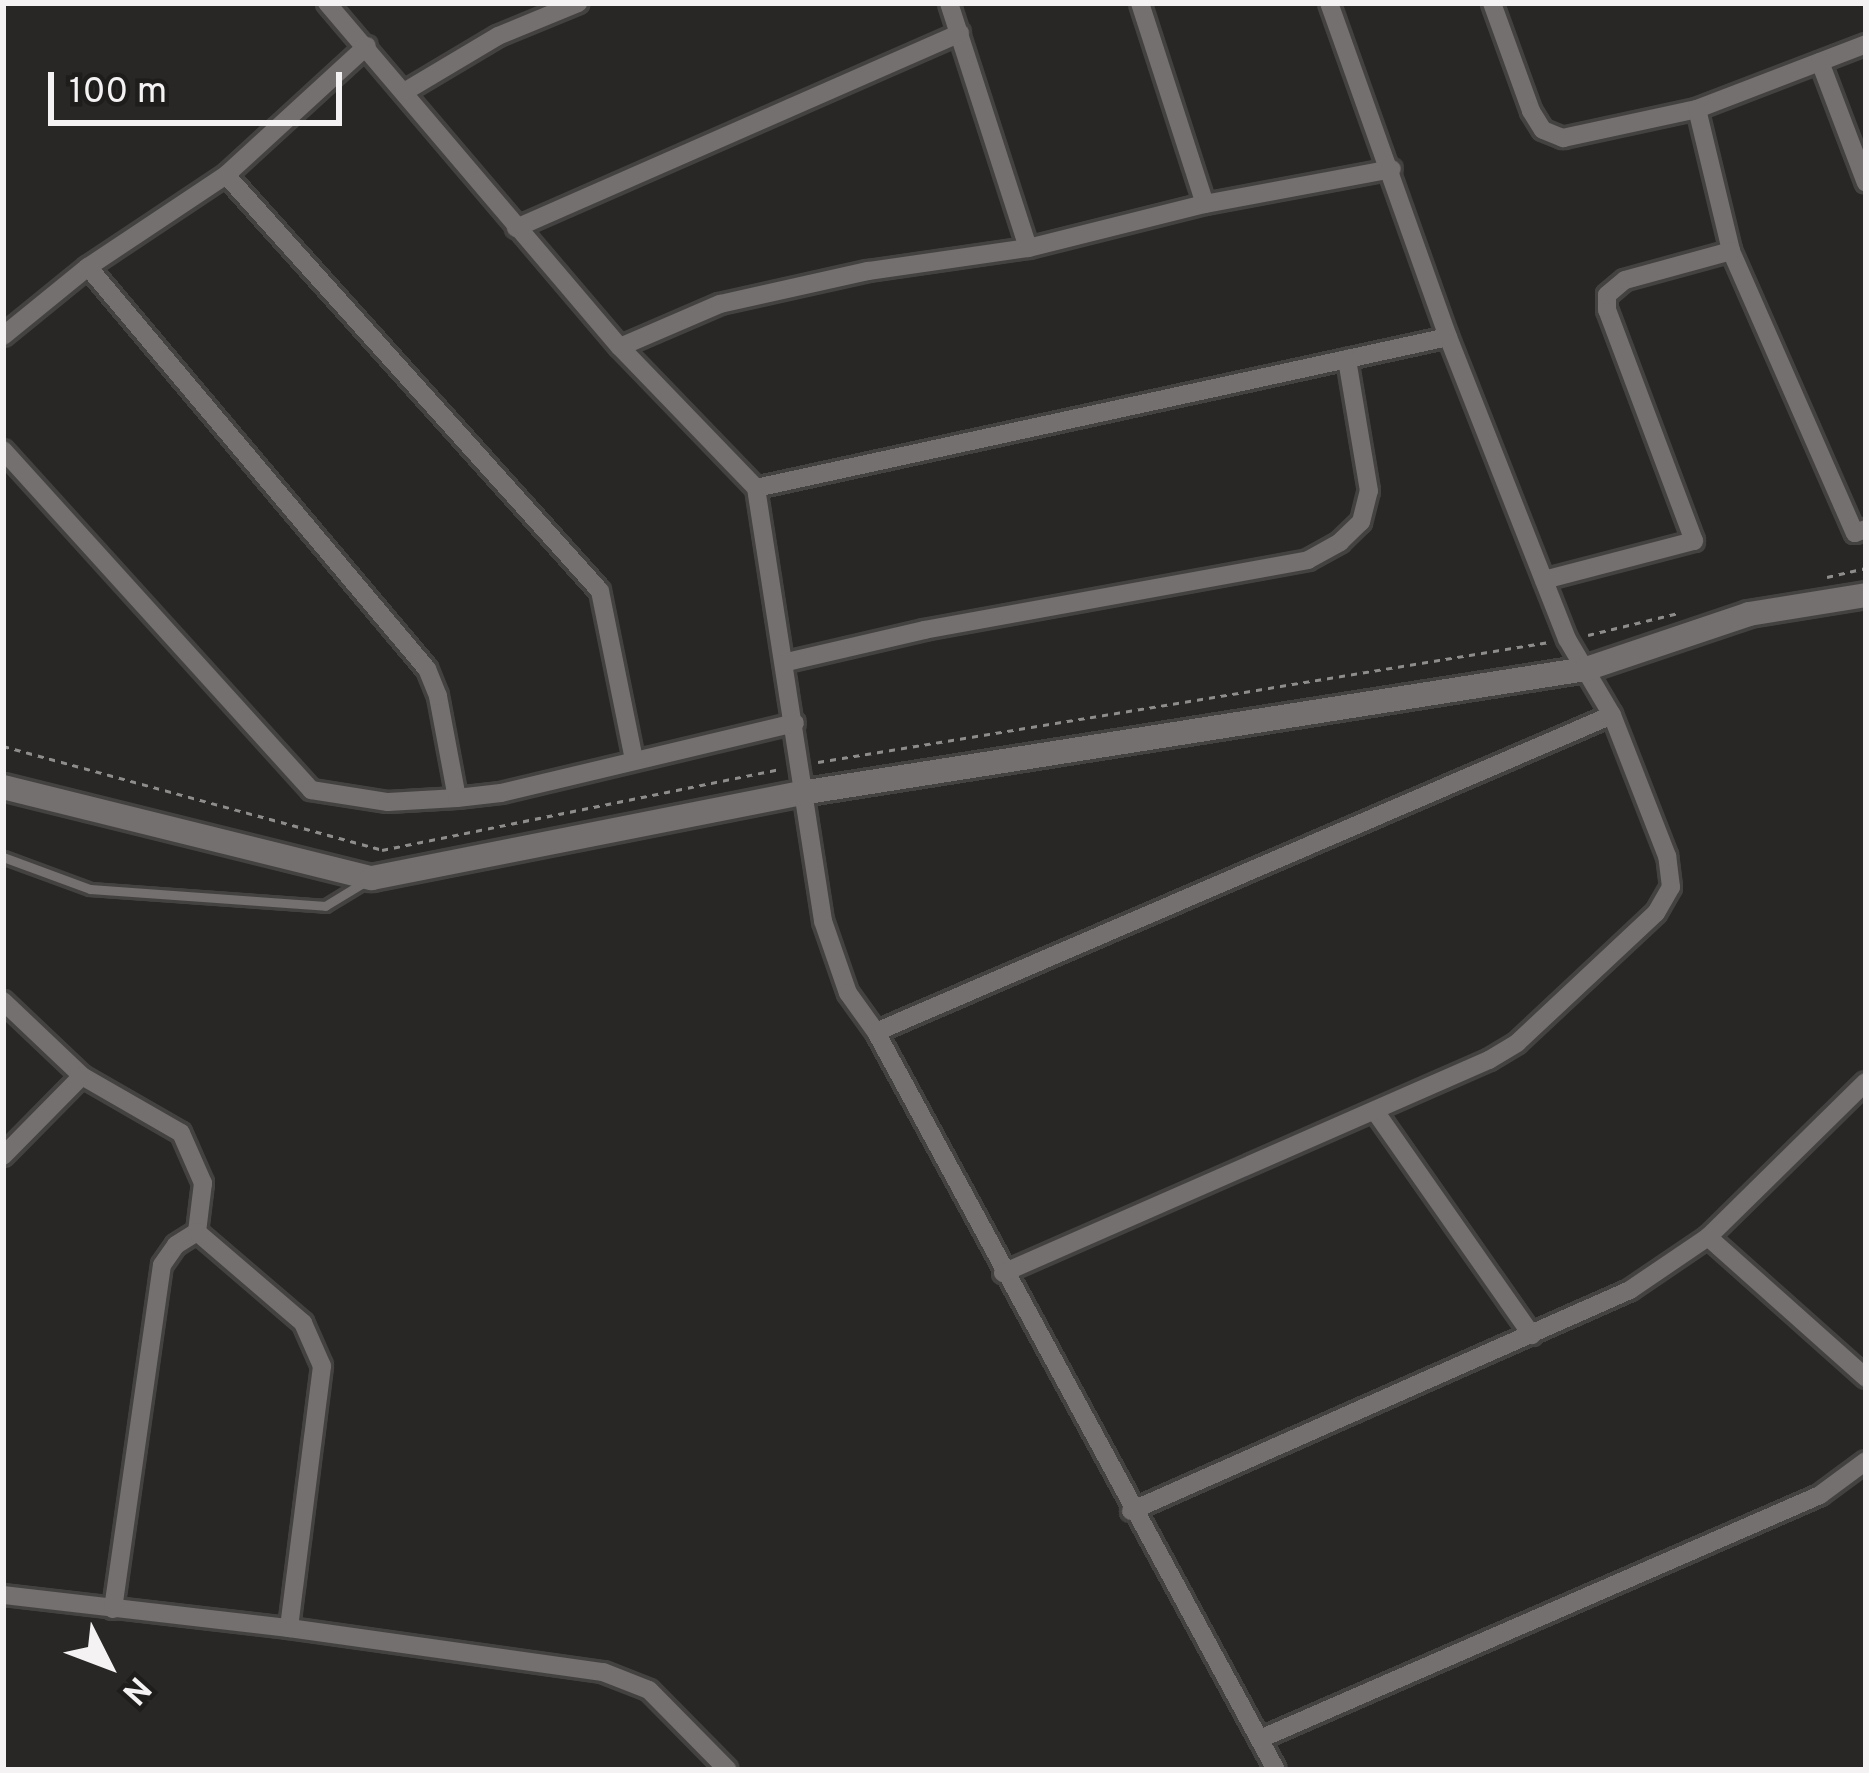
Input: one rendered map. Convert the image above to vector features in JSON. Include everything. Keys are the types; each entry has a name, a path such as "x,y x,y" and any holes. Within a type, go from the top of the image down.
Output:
{"street":[{"path":"327,3 620,347 755,488 787,662 801,793 823,921 848,993 876,1032 1131,1511 1276,1770"},
{"path":"404,92 498,36 578,3"},
{"path":"949,3 1028,248"},
{"path":"1140,3 1205,203"},
{"path":"1003,1273 1377,1114 1517,1042 1656,913 1670,887 1667,856 1612,715 1568,639 1448,337 1330,3"},
{"path":"1492,3 1543,130 1563,138 1697,109 1866,44"},
{"path":"516,228 960,33"},
{"path":"3,335 88,267 226,175 367,46"},
{"path":"1820,62 1866,183"},
{"path":"1697,109 1731,251 1855,533 1866,530"},
{"path":"620,347 720,304 868,271 1028,248 1205,203 1391,169"},
{"path":"226,175 600,591 634,759"},
{"path":"1544,580 1694,541 1607,310 1607,295 1625,280 1731,251"},
{"path":"88,267 427,669 438,696 457,798"},
{"path":"755,488 1448,337"},
{"path":"787,662 1112,593 1308,560 1360,522 1369,490 1347,359"},
{"path":"3,450 311,790 388,802 501,794 794,723"},
{"path":"3,787 372,878 801,793 1586,669 1749,614 1866,596"},
{"path":"876,1032 1612,715"},
{"path":"3,1000 82,1076 181,1133 203,1183 197,1232 176,1246 162,1265 112,1609"},
{"path":"3,1156 82,1076"},
{"path":"1131,1511 1630,1291 1708,1237 1866,1082"},
{"path":"1377,1114 1532,1335"},
{"path":"197,1232 302,1323 322,1366 289,1628"},
{"path":"1708,1237 1866,1378"},
{"path":"1260,1739 1820,1495 1866,1461"},
{"path":"3,1595 289,1628 628,1680 649,1690 728,1770"}],"lane":[{"path":"3,856 91,889 325,906 372,878"}],"path":[{"path":"1820,579 1866,568"},
{"path":"3,746 382,850 798,765 1568,639 1682,612"}]}
